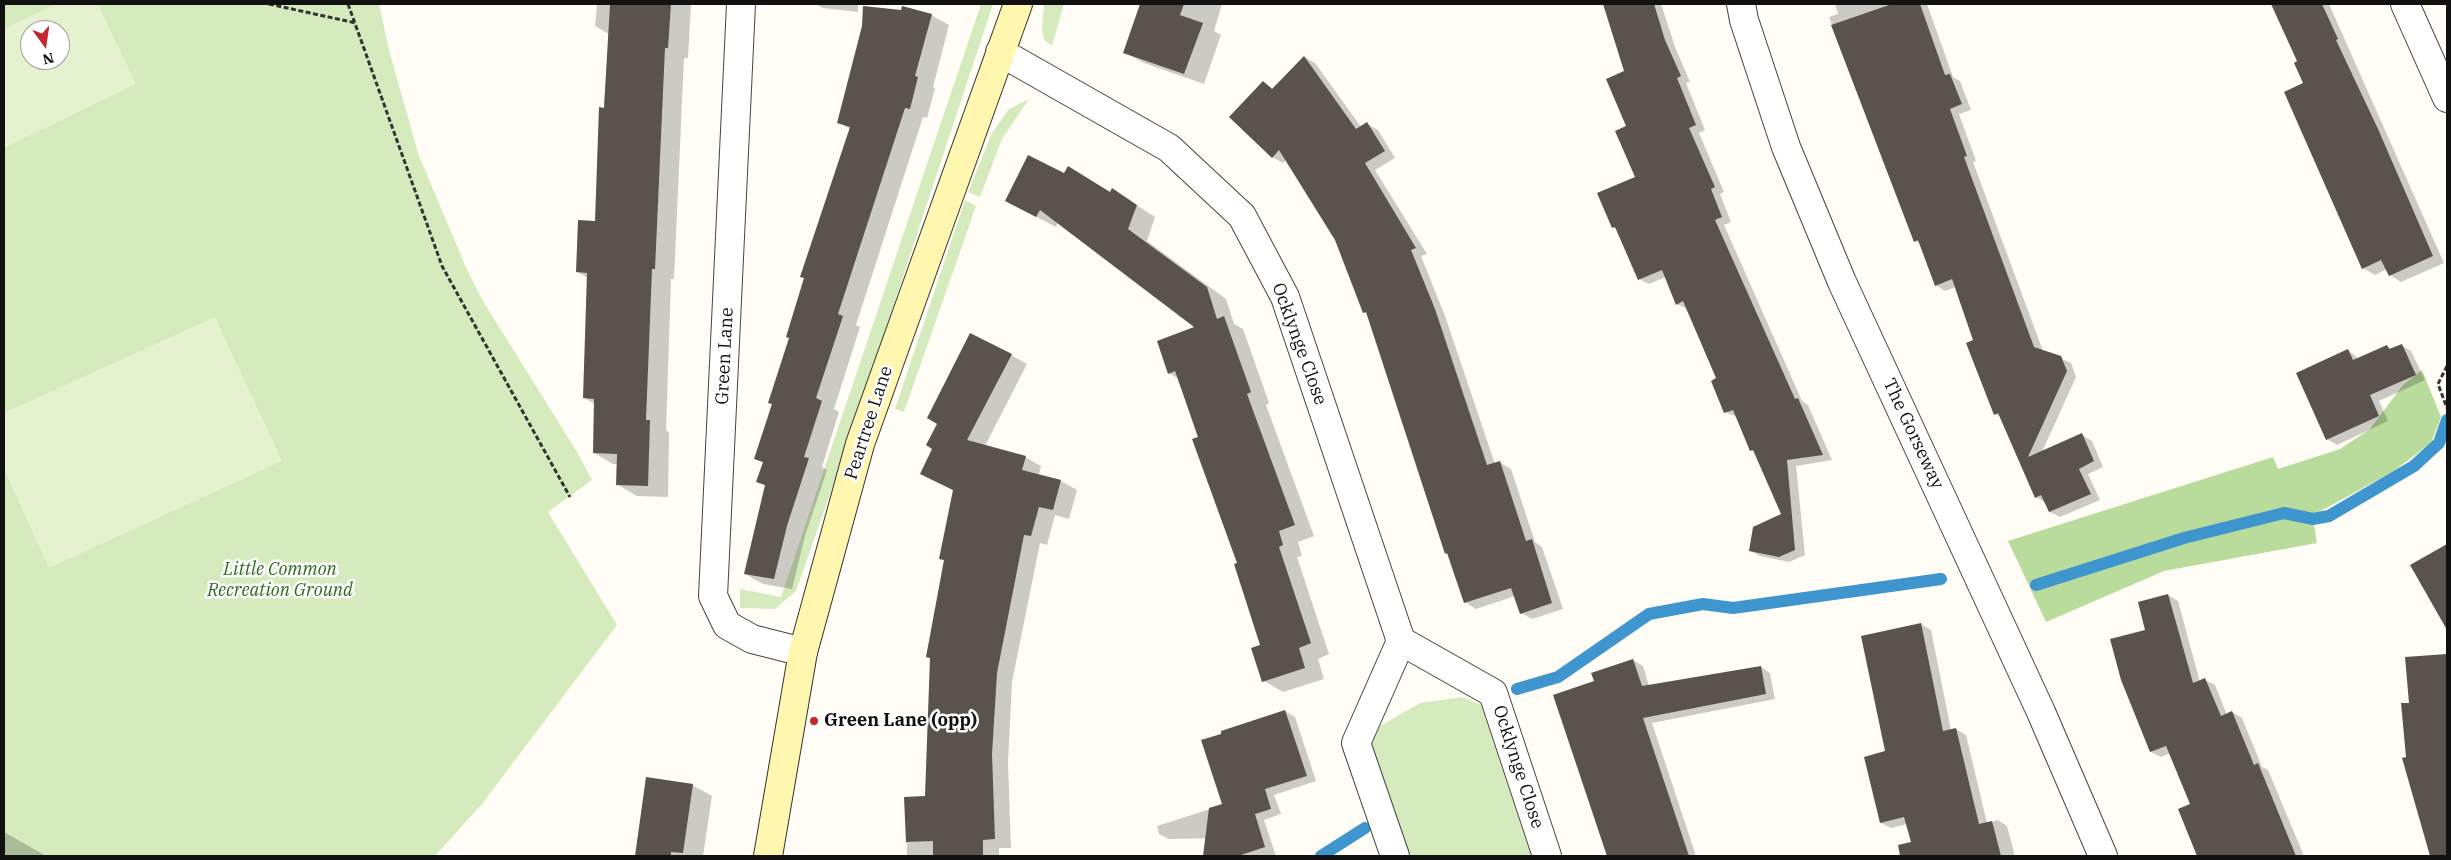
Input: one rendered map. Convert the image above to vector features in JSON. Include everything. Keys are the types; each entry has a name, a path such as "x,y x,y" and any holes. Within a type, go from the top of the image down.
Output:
{"street":[{"name":"Green Lane","path":"741,4 714,596 727,625 752,639 803,652"},
{"name":"Peartree Lane","path":"768,856 803,652 860,444 1018,4"},
{"name":"The Gorseway","path":"1741,4 1744,20 1786,147 1842,282 2024,675 2103,856"},
{"path":"2405,4 2447,98"},
{"name":"Ocklynge Close","path":"1000,52 1168,148 1242,216 1285,297 1401,641 1493,693 1547,856"},
{"path":"1395,856 1356,743 1401,641"}],"path":[{"path":"269,4 356,23"},
{"path":"348,4 442,266 570,497"},
{"path":"2447,366 2438,384 2447,408"}],"green space":[{"name":"Little Common Recreation Ground","path":"4,4 379,4 389,50 419,156 468,272 483,301 577,452 592,480 548,512 617,625 482,804 435,856 4,856"},
{"path":"56,4 98,4 136,84 4,148 4,29 20,21 20,70 70,70 70,20 23,20"},
{"path":"981,4 993,4 850,437 796,591 775,609 740,608 740,589 781,597"},
{"path":"1044,4 1064,4 1052,46 1044,40 1042,26"},
{"path":"1029,99 1002,139 980,197 968,192 992,133 1009,109"},
{"path":"965,200 976,206 904,412 895,409"},
{"path":"215,317 282,461 49,568 4,469 4,413"},
{"path":"2422,370 2441,417 2431,443 2392,472 2319,512 2312,513 2317,543 2164,571 2046,622 2008,541 2273,457 2278,469 2340,449 2370,429 2403,385"},
{"path":"1462,697 1481,705 1531,856 1410,856 1371,743 1380,726 1420,703"}],"building":[{"path":"610,4 671,4 668,48 665,48 655,269 652,269 646,420 650,420 648,486 616,485 617,454 593,453 594,399 583,398 587,273 576,272 578,220 595,221 599,107 604,108"},
{"path":"1140,4 1184,4 1180,15 1203,23 1184,74 1123,53"},
{"path":"1603,4 1654,4 1665,40 1681,76 1677,78 1696,125 1689,128 1715,187 1711,189 1722,217 1715,220 1795,399 1798,398 1823,455 1787,460 1795,550 1779,557 1749,551 1753,527 1781,514 1753,450 1750,451 1733,410 1724,413 1711,381 1716,378 1683,301 1676,305 1662,270 1638,280 1615,227 1612,228 1597,193 1635,177 1615,131 1626,126 1606,79 1624,71"},
{"path":"1892,4 1920,4 1945,75 1950,74 1962,104 1950,109 1967,156 1964,157 2034,347 2061,356 2067,371 2028,457 2082,433 2094,461 2079,469 2091,494 2049,512 2041,495 2035,498 1998,413 1994,415 1966,343 1973,340 1952,279 1935,286 1918,240 1914,242 1831,25"},
{"path":"2271,4 2322,4 2338,39 2336,40 2378,129 2433,256 2389,276 2381,260 2362,269 2284,92 2303,83 2294,63 2297,61"},
{"path":"863,6 901,10 902,6 932,14 915,76 918,77 910,109 905,108 838,314 843,316 816,398 822,401 804,457 809,458 787,526 774,579 744,574 765,485 756,482 763,462 754,459 772,404 768,403 789,338 786,337 804,278 800,277 850,127 837,123 862,26"},
{"path":"1304,56 1356,129 1367,122 1385,151 1365,163 1416,248 1411,250 1435,309 1487,465 1500,461 1526,541 1532,539 1552,603 1520,614 1511,588 1464,603 1447,553 1445,554 1366,312 1363,313 1335,240 1279,150 1272,158 1229,117 1263,81 1272,89"},
{"path":"1028,155 1064,173 1068,166 1110,192 1112,188 1137,205 1128,229 1207,287 1217,319 1224,316 1251,392 1247,394 1295,525 1279,531 1283,545 1279,547 1311,643 1299,648 1305,668 1262,682 1251,648 1260,645 1234,564 1237,563 1192,439 1198,437 1175,371 1168,374 1157,341 1194,327 1040,210 1036,217 1005,201"},
{"path":"970,333 1012,354 967,440 1026,456 1022,470 1061,480 1053,510 1039,507 1031,536 1024,535 997,673 992,754 995,839 983,840 983,856 933,856 933,841 906,842 904,797 925,796 930,658 926,657 944,560 939,559 953,490 920,474 932,449 926,445 937,424 927,418"},
{"path":"2402,344 2416,375 2370,395 2379,416 2326,440 2296,373 2348,349 2353,360 2387,345 2389,349"},
{"path":"2447,544 2447,630 2410,565"},
{"path":"2168,594 2193,683 2205,678 2221,716 2232,711 2254,765 2258,763 2296,856 2197,856 2178,809 2190,804 2166,746 2150,752 2121,680 2110,639 2145,630 2138,602"},
{"path":"1921,623 1943,731 1956,728 1979,824 1992,821 2001,856 1900,856 1898,845 1911,842 1904,817 1880,823 1864,757 1885,751 1861,636"},
{"path":"2447,654 2447,856 2430,856 2402,758 2406,757 2401,703 2409,703 2405,657"},
{"path":"1633,659 1642,686 1761,666 1766,694 1643,718 1689,856 1607,856 1553,695 1594,681 1591,673"},
{"path":"1285,710 1307,776 1265,789 1271,809 1255,814 1265,847 1238,856 1203,856 1209,808 1222,804 1201,740 1221,734 1221,731"},
{"path":"646,777 693,784 683,853 671,852 671,856 635,856"}],"waterway":[{"path":"2036,585 2184,538 2284,513 2313,519 2329,516 2414,466 2439,443 2447,420"},
{"path":"1517,689 1558,677 1649,614 1703,604 1733,608 1941,579"},
{"path":"1321,856 1365,828"}],"place":[{"name":"Green Lane (opp)","path":"814,721"}]}
